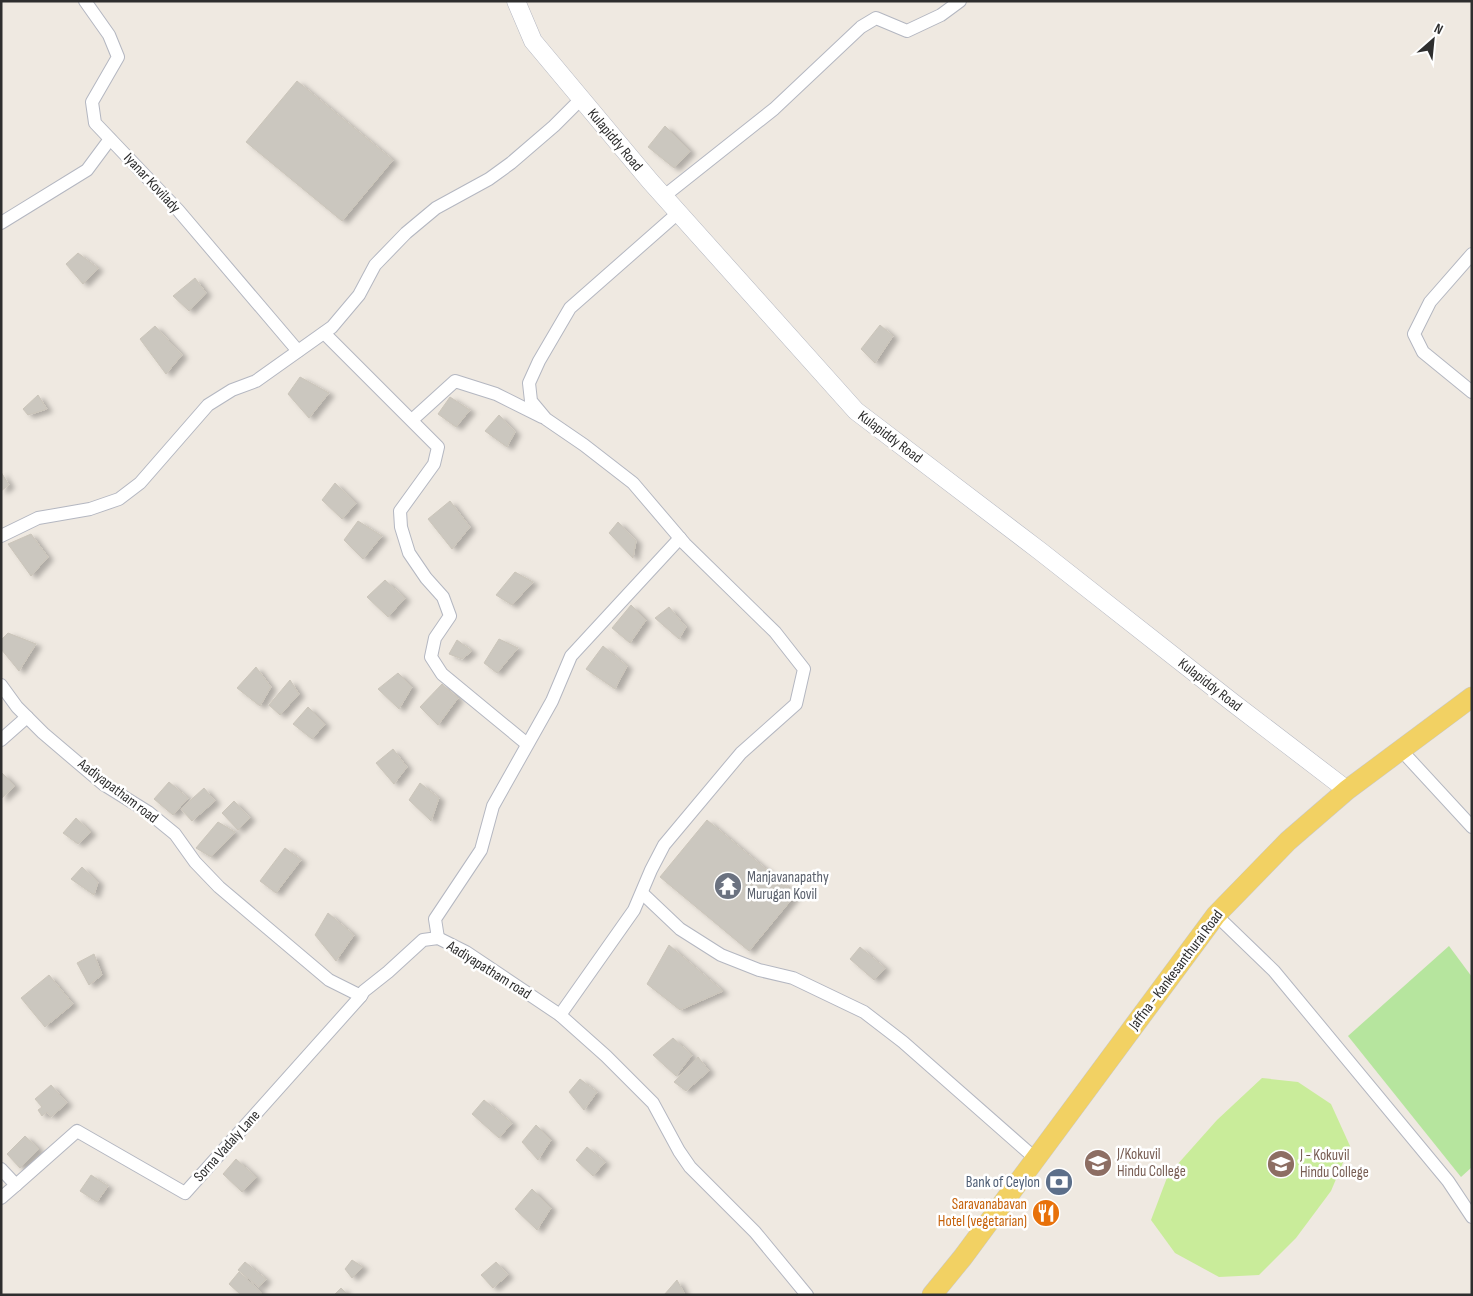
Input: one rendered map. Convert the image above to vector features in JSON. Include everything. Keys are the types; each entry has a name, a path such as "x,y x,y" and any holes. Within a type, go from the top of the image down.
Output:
{"main road":[{"name":"Kulapiddy Road","path":"516,1 533,42 663,196 856,411 1040,551 1347,790"},
{"name":"Jaffna - Kankesanthurai Road","path":"932,1295 963,1257 1216,915 1288,840 1347,790 1472,697"}],"street":[{"name":"Iyanar Kovilady","path":"85,1 109,35 118,57 92,102 95,123 178,210 298,351"},
{"path":"663,196 774,109 860,27 876,18 907,31 941,15 960,1"},
{"path":"1,536 38,518 90,509 118,499 140,484 208,405 232,390 256,381 332,327 358,295 375,265 406,233 436,208 489,179 511,163 554,126 581,99"},
{"path":"1,223 87,170 110,139"},
{"path":"546,419 531,401 529,383 539,361 570,308 678,213"},
{"path":"1472,254 1430,302 1414,334 1423,352 1472,392"},
{"path":"324,332 438,447 434,464 400,511 401,527 409,553 426,578 443,597 450,616 436,638 431,657 442,674 527,744"},
{"path":"412,420 455,381 496,394 546,419 584,445 633,483 680,538 775,632 804,669 796,704 741,753 664,845 634,910 560,1015"},
{"path":"438,938 435,919 481,850 493,806 552,701 571,656 680,538"},
{"name":"Aadiyapatham road","path":"1,685 17,707 44,734 103,784 148,812 175,834 195,862 219,887 329,980 362,996 364,991 423,940 438,938 466,952 560,1015 606,1056 652,1103 690,1167 755,1232 807,1295"},
{"path":"1,740 27,717"},
{"path":"1401,750 1472,827"},
{"path":"642,893 680,929 721,955 759,970 793,978 864,1012 903,1042 1036,1159"},
{"path":"1216,915 1274,971 1448,1181 1472,1216"},
{"name":"Sorna Vadaly Lane","path":"16,1185 77,1131 185,1193 362,996"},
{"path":"1,1169 16,1185 1,1198"}],"green space":[{"path":"1449,946 1472,977 1472,1167 1461,1177 1348,1036"},
{"path":"1262,1078 1298,1082 1331,1104 1350,1146 1331,1191 1296,1238 1259,1275 1219,1277 1175,1253 1151,1220 1168,1175 1217,1120"}],"building":[{"path":"297,81 393,160 342,221 246,142"},
{"path":"665,126 690,151 674,168 648,147"},
{"path":"78,253 98,268 83,284 66,264"},
{"path":"195,278 206,293 189,311 173,296"},
{"path":"880,325 893,336 875,363 861,349"},
{"path":"155,326 182,355 166,374 140,339"},
{"path":"300,377 329,393 309,418 288,394"},
{"path":"38,395 47,409 28,415 23,409"},
{"path":"450,397 470,410 456,427 438,414"},
{"path":"499,415 515,432 507,447 485,431"},
{"path":"1,472 9,485 1,491"},
{"path":"335,483 356,503 342,519 322,500"},
{"path":"450,501 470,527 452,549 428,519"},
{"path":"358,521 382,536 363,559 344,540"},
{"path":"618,522 636,541 633,558 609,533"},
{"path":"31,534 48,557 31,576 8,544"},
{"path":"515,572 533,582 512,605 496,595"},
{"path":"385,580 405,598 388,617 367,597"},
{"path":"631,605 646,620 630,643 612,628"},
{"path":"669,607 686,627 679,639 655,618"},
{"path":"8,633 36,644 19,671 1,649 1,640"},
{"path":"499,639 518,648 497,673 484,663"},
{"path":"457,640 472,651 462,659 449,654"},
{"path":"603,646 627,666 615,689 586,669"},
{"path":"256,667 271,687 260,706 237,688"},
{"path":"398,673 412,687 399,709 378,689"},
{"path":"290,680 299,694 280,715 269,705"},
{"path":"442,684 458,698 438,725 420,707"},
{"path":"308,707 325,724 312,739 293,724"},
{"path":"393,749 407,767 394,784 376,763"},
{"path":"1,772 15,786 1,799"},
{"path":"169,782 188,798 173,815 154,799"},
{"path":"420,783 439,798 431,821 409,800"},
{"path":"204,788 215,801 192,821 181,809"},
{"path":"234,801 250,818 238,830 222,813"},
{"path":"76,818 91,832 78,844 63,833"},
{"name":"Manjavanapathy Murugan Kovil","path":"707,820 796,894 749,951 660,877"},
{"path":"218,822 235,832 211,857 196,848"},
{"path":"285,848 301,860 276,893 260,881"},
{"path":"82,867 98,882 94,895 71,879"},
{"path":"328,913 354,935 336,961 315,935"},
{"path":"669,945 723,991 680,1010 647,984"},
{"path":"860,947 885,968 874,980 850,959"},
{"path":"94,954 102,975 89,985 77,963"},
{"path":"49,975 73,1004 45,1027 21,998"},
{"path":"673,1038 692,1055 676,1076 653,1055"},
{"path":"698,1057 709,1071 686,1091 674,1082"},
{"path":"580,1079 597,1092 584,1110 569,1092"},
{"path":"51,1085 67,1103 51,1117 47,1112 42,1116 38,1110 42,1107 35,1099"},
{"path":"484,1100 512,1123 499,1138 472,1114"},
{"path":"536,1125 551,1140 538,1160 522,1142"},
{"path":"25,1136 39,1149 20,1168 7,1154"},
{"path":"587,1147 605,1162 593,1176 576,1160"},
{"path":"236,1159 256,1177 242,1192 223,1174"},
{"path":"91,1175 108,1186 97,1202 80,1191"},
{"path":"532,1189 551,1208 537,1230 515,1209"},
{"path":"352,1260 363,1267 352,1278 345,1269"},
{"path":"245,1262 266,1279 259,1287 238,1270"},
{"path":"496,1262 508,1275 493,1288 481,1275"},
{"path":"239,1272 262,1293 260,1295 241,1295 229,1284"},
{"path":"677,1280 685,1295 664,1295"},
{"path":"341,1288 348,1295 334,1295"}],"place":[{"name":"Manjavanapathy Murugan Kovil","path":"728,886"},
{"name":"J/Kokuvil Hindu College","path":"1098,1163"},
{"name":"J - Kokuvil Hindu College","path":"1281,1164"},
{"name":"Bank of Ceylon","path":"1059,1182"},
{"name":"Saravanabavan Hotel (vegetarian)","path":"1046,1213"}]}
